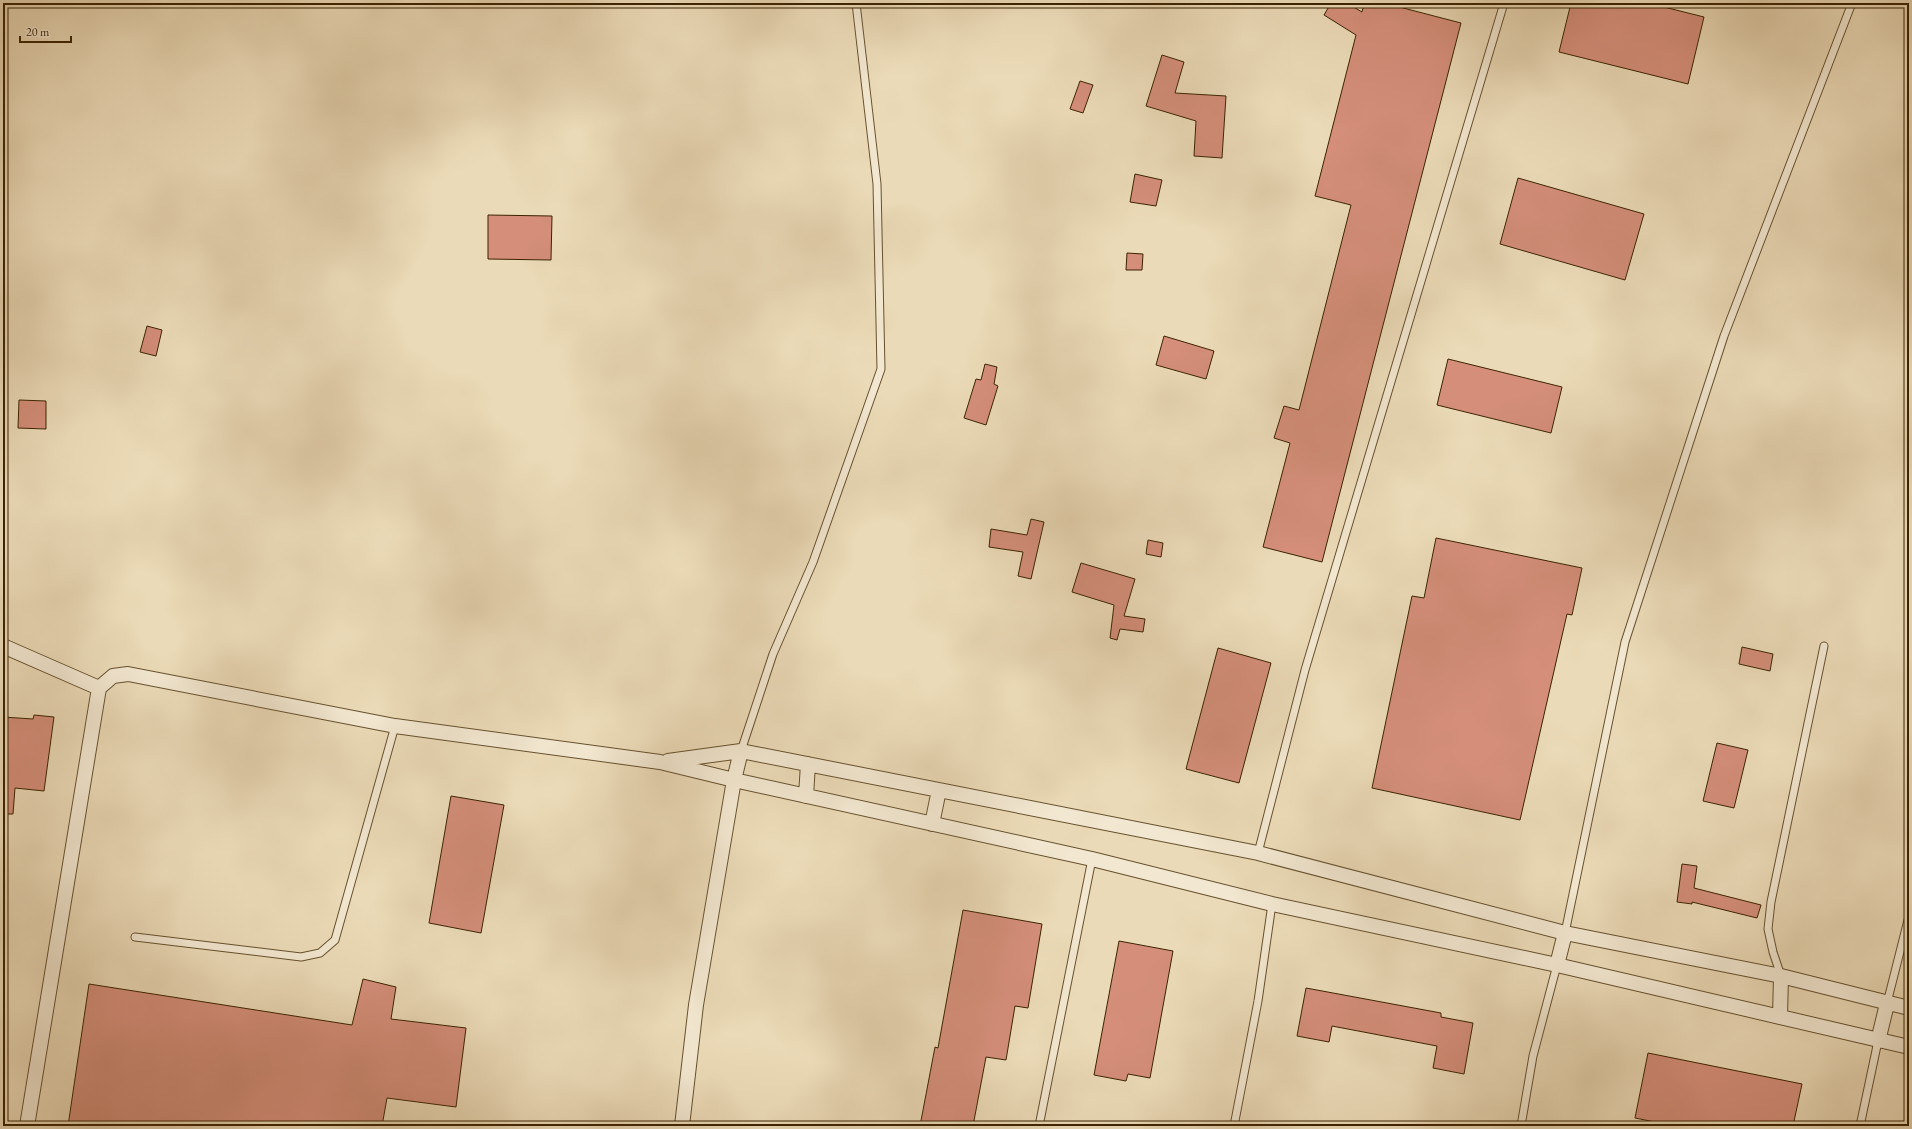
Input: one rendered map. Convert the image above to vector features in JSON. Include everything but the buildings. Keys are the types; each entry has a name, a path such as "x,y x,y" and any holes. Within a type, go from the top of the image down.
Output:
{"street":[{"path":"3,646 99,688"},
{"path":"27,1126 99,688 113,676 128,674 396,726 660,762 734,780 1092,859 1272,904 1557,965 1909,1048"},
{"path":"682,1126 696,1005 734,780 741,751"},
{"path":"660,762 741,751 808,764 1258,853 1565,933 1781,976 1887,1004 1909,1008"},
{"path":"806,796 808,764"},
{"path":"932,824 939,790"},
{"path":"1557,965 1565,933"},
{"path":"1780,1017 1781,976"},
{"path":"1878,1041 1887,1004"}],"lane":[{"path":"741,751 773,654 813,562 880,369 877,184 856,3"},
{"path":"1258,853 1305,670 1504,3"},
{"path":"1565,933 1625,642 1724,336 1852,3"},
{"path":"1781,976 1768,929 1771,902 1824,646"},
{"path":"135,936 301,957 320,953 335,940 396,726"},
{"path":"1039,1126 1092,859"},
{"path":"1234,1126 1258,1001 1272,904"},
{"path":"1887,1004 1909,916"},
{"path":"1521,1126 1533,1056 1557,965"},
{"path":"1860,1126 1878,1041"}]}
